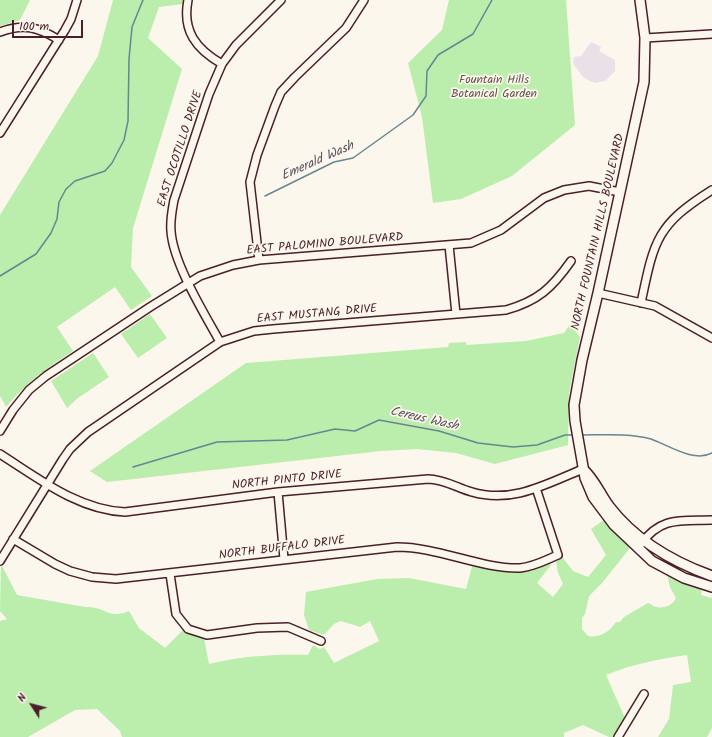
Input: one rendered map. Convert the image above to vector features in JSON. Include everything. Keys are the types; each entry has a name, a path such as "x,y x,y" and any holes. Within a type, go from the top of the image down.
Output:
{"main road":[{"name":"NORTH FOUNTAIN HILLS BOULEVARD","path":"640,0 645,38 645,70 620,192 582,360 574,405 575,421 585,478 593,497 614,526 652,561 668,570 712,587"},
{"name":"NORTH FOUNTAIN HILLS BOULEVARD","path":"583,469 592,478 600,494 616,514 644,540 680,564 712,576"}],"street":[{"path":"0,133 59,40 71,19 77,0"},
{"path":"188,0 186,11 190,34 204,53 222,64"},
{"name":"EAST OCOTILLO DRIVE","path":"220,342 175,252 171,232 170,216 207,101 222,64 236,45 281,0"},
{"path":"259,260 250,182 257,155 275,106 281,92 346,28 364,0"},
{"path":"0,32 16,27 34,27 59,40"},
{"path":"645,38 712,34"},
{"name":"EAST PALOMINO BOULEVARD","path":"0,431 22,398 46,376 189,282 234,265 259,260 471,243 488,237 501,230 544,198 564,190 589,186 620,192"},
{"path":"641,303 652,256 660,235 677,214 712,190"},
{"path":"450,245 456,314"},
{"name":"EAST MUSTANG DRIVE","path":"0,561 47,483 70,449 88,432 220,342 254,331 506,310 531,301 552,286 571,261"},
{"path":"598,293 655,306 712,338"},
{"name":"NORTH PINTO DRIVE","path":"0,454 71,498 112,511 142,510 278,492 428,479 438,479 472,492 500,497 536,488 583,469"},
{"name":"NORTH BUFFALO DRIVE","path":"13,539 55,564 82,575 116,579 397,547 411,547 492,564 520,568 531,566 558,555 536,488"},
{"path":"278,492 284,559"},
{"path":"638,548 655,528 664,523 712,520"},
{"path":"170,574 176,614 188,629 207,635 257,628 288,627 321,641"},
{"path":"618,737 644,694"}],"shaded area":[{"path":"591,42 601,47 599,51 615,60 615,71 605,81 595,83 588,80 582,76 573,63 574,57 581,56"}],"green space":[{"path":"0,0 30,0 20,20 0,26"},
{"path":"113,0 184,0 183,4 159,7 148,38 182,69 133,228 131,267 152,296 131,310 115,287 57,327 73,351 55,363 21,390 6,407 0,396 0,215 98,56"},
{"name":"Fountain Hills Botanical Garden","path":"449,0 566,0 575,125 512,176 461,199 433,203 422,117 408,63 442,30"},
{"path":"150,314 167,338 138,358 121,334"},
{"path":"570,324 580,337 569,393 568,445 495,464 456,453 417,449 381,451 107,482 90,471 246,363 448,347 449,343 466,342 466,345 526,341 564,333"},
{"path":"93,353 109,377 78,398 67,408 51,381"},
{"path":"604,520 630,548 602,583 589,596 585,614 582,618 582,629 588,636 604,634 616,622 620,622 624,617 648,603 654,607 665,607 671,604 676,598 670,587 667,574 702,587 701,595 712,598 712,728 707,737 658,737 669,719 673,685 691,682 687,655 646,662 606,675 625,718 614,737 609,737 583,725 564,733 564,737 122,737 120,731 97,709 75,710 28,737 0,737 0,621 7,619 0,611 1,564 17,595 92,607 116,614 129,611 139,628 165,648 184,629 204,638 209,664 258,656 308,655 313,645 320,649 324,647 334,663 379,641 370,621 360,627 341,621 334,624 324,635 309,630 304,615 306,592 377,579 409,578 466,589 473,563 502,569 550,562 551,565 537,583 553,597 563,584 558,573 556,561 563,558 573,571 588,577 606,555 591,529"}],"waterway":[{"path":"0,276 36,254 51,233 57,219 59,202 66,189 75,181 105,171 112,163 124,140 128,121 129,59 132,27 143,0"},
{"name":"Emerald Wash","path":"265,196 334,162 353,158 413,115 426,96 427,71 438,55 473,34 492,0"},
{"name":"Cereus Wash","path":"133,467 217,442 287,440 335,429 355,431 379,420 439,431 478,443 513,447 537,445 565,435 574,435"},
{"name":"Cereus Wash","path":"580,435 643,437 689,455 705,456 712,453"}]}
